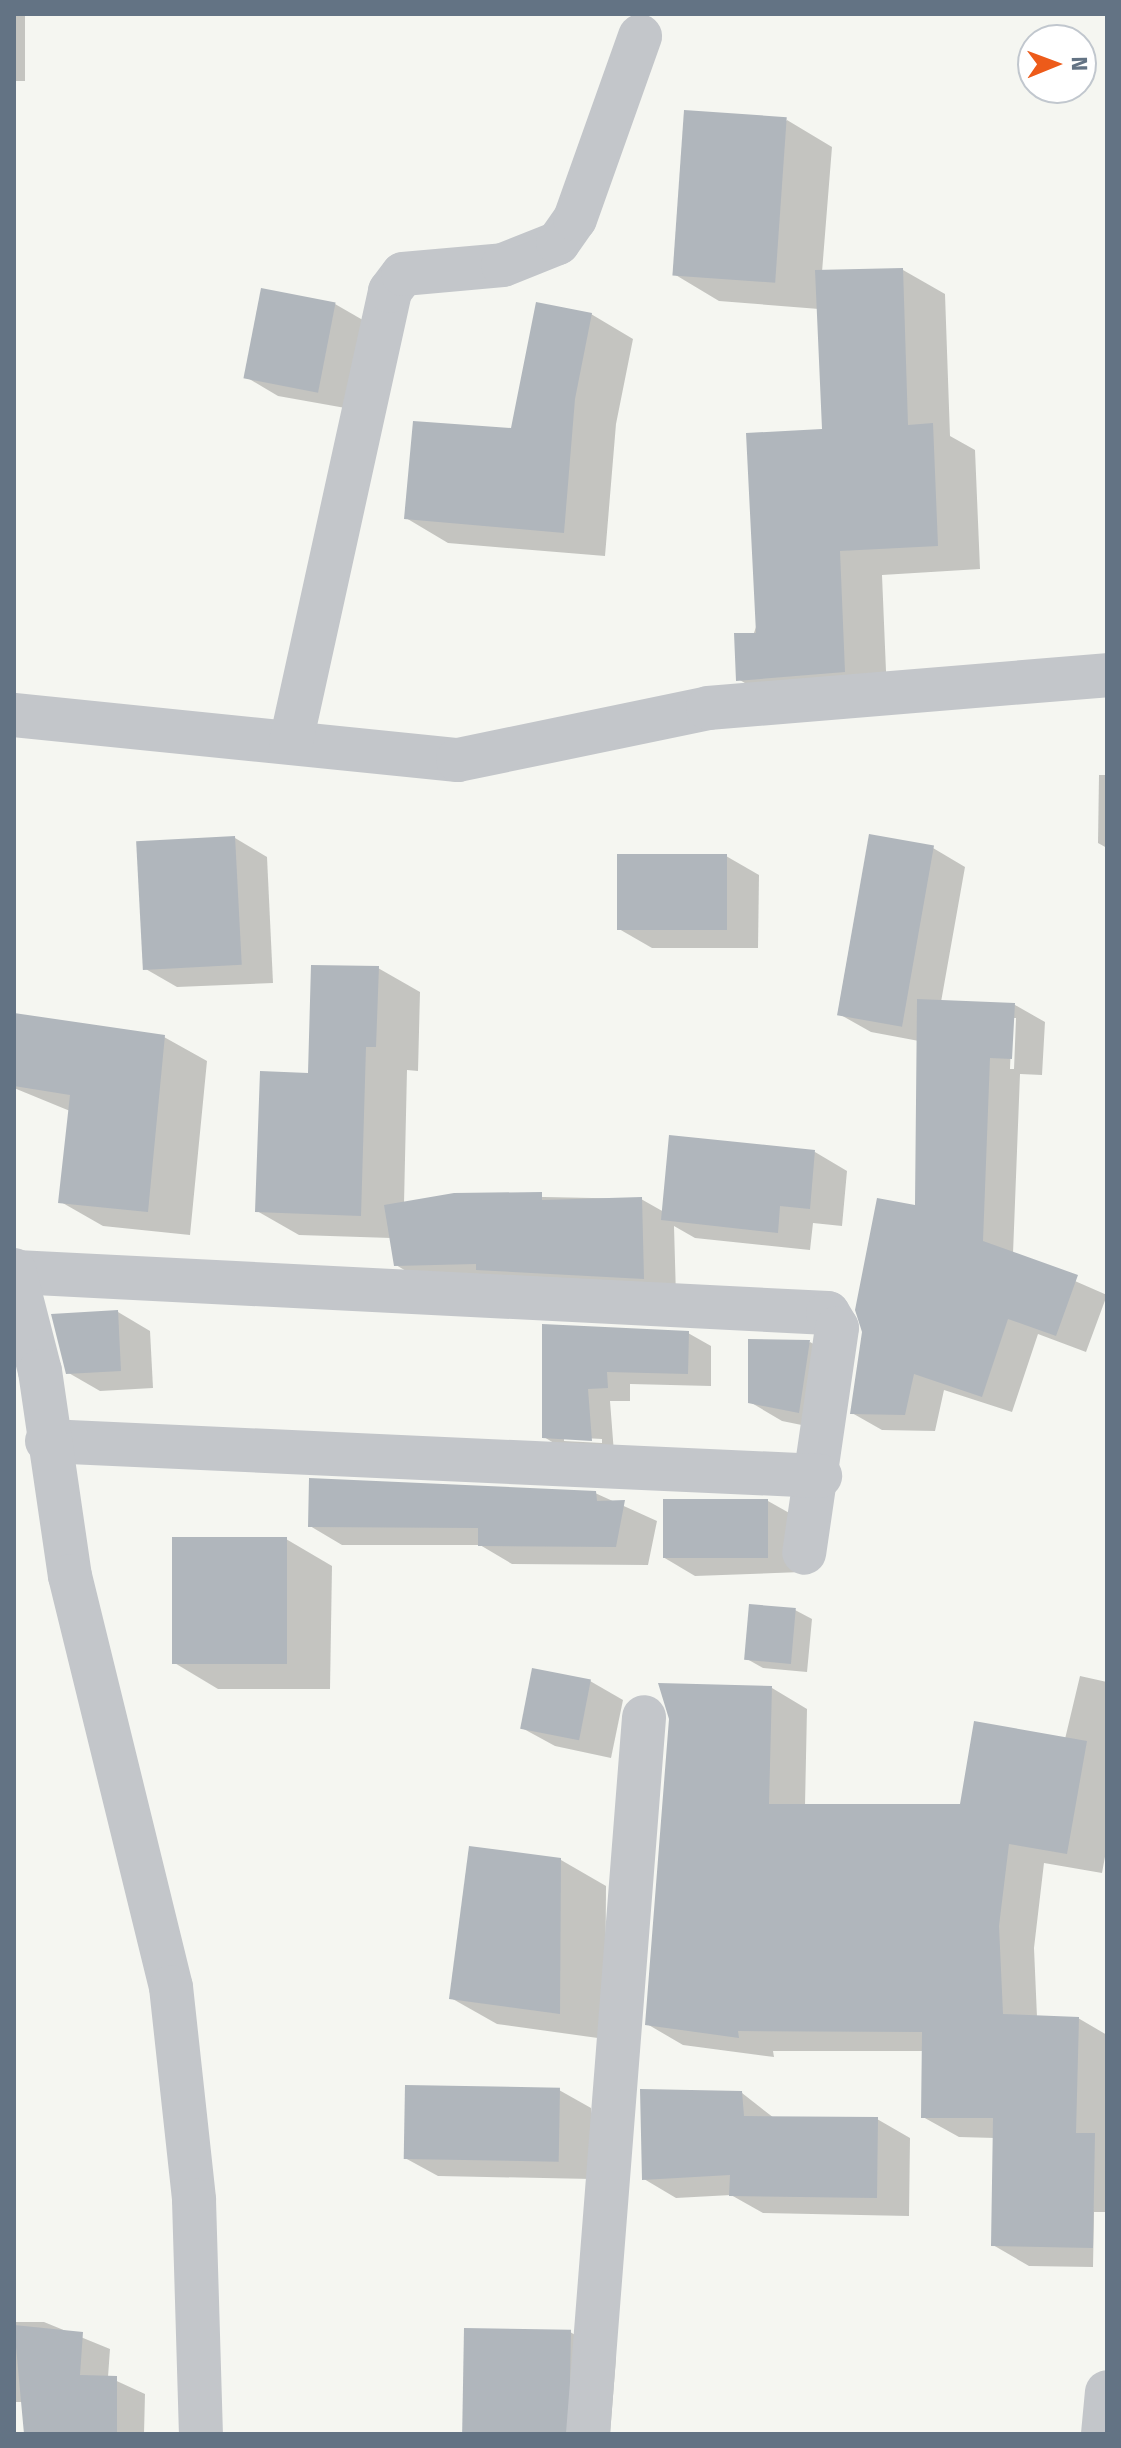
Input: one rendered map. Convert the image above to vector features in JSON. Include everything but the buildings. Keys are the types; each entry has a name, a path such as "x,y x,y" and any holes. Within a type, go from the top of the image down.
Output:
{"street":[{"path":"291,742 390,291 403,274 503,265 558,243 575,219 640,36"},
{"path":"14,715 458,760 708,708 1107,675"},
{"path":"201,2434 194,2200 171,1987 70,1576 47,1441 40,1371 15,1271 828,1313 837,1328 820,1476 804,1553"},
{"path":"47,1441 820,1476"},
{"path":"588,2434 644,1717"},
{"path":"1103,2434 1107,2392"}]}
